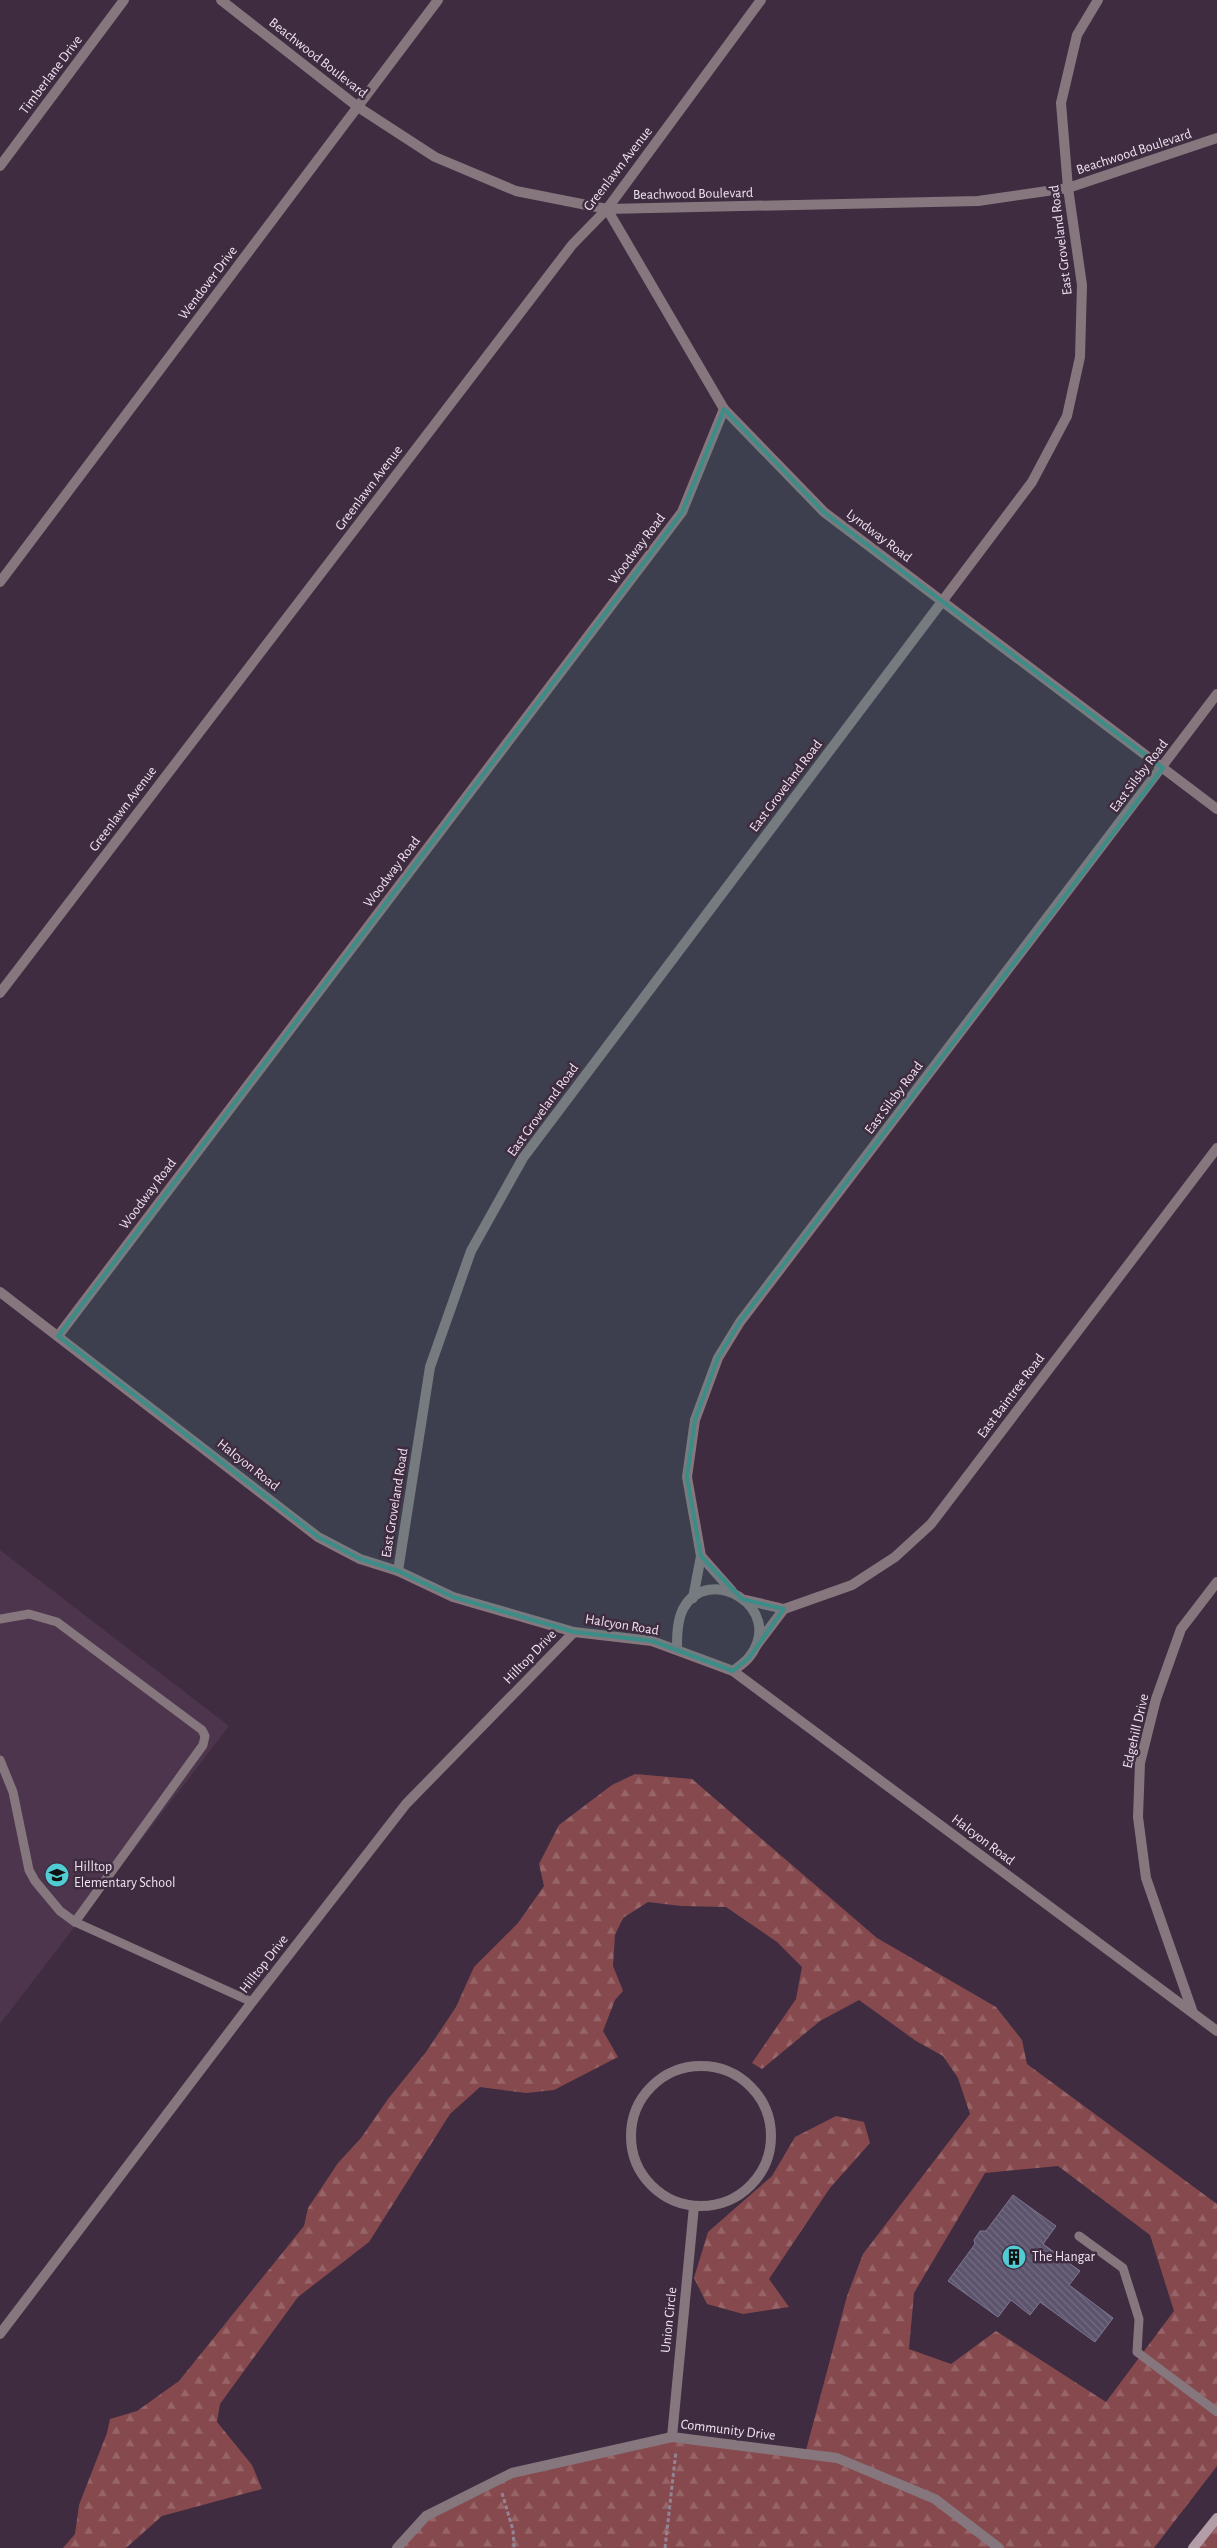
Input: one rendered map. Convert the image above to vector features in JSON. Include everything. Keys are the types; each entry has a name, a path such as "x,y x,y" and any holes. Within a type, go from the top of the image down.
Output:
{"main road":[{"path":"1193,2548 1217,2518"}],"street":[{"name":"Timberlane Drive","path":"0,166 124,0"},
{"name":"Beachwood Boulevard","path":"221,0 358,107 435,157 516,191 607,210 978,201 1068,188 1217,138"},
{"name":"Wendover Drive","path":"0,582 438,0"},
{"name":"Greenlawn Avenue","path":"0,993 572,245 607,210 761,0"},
{"name":"East Groveland Road","path":"398,1571 430,1368 475,1243 524,1158 1032,482 1067,416 1080,357 1082,285 1068,188 1061,103 1077,35 1098,0"},
{"name":"Lyndway Road","path":"607,210 724,409 824,512 1217,809"},
{"name":"Woodway Road","path":"58,1336 682,512 724,409"},
{"name":"East Silsby Road","path":"693,1598 702,1556 687,1477 695,1420 718,1358 740,1322 1163,768 1217,694"},
{"name":"East Baintree Road","path":"784,1609 852,1585 895,1557 931,1524 1217,1148"},
{"name":"Halcyon Road","path":"0,1292 318,1537 360,1559 398,1571 453,1597 574,1632 652,1641 733,1671 1217,2031"},
{"name":"East Silsby Road","path":"702,1556 732,1591"},
{"name":"Edgehill Drive","path":"1193,2013 1146,1878 1138,1817 1140,1764 1156,1699 1181,1630 1217,1582"},
{"path":"677,1650 678,1634 684,1608 693,1598 705,1592 718,1589 732,1591 753,1608 758,1620 760,1634 756,1646"},
{"path":"733,1671 749,1658 784,1609 742,1599"},
{"name":"Hilltop Drive","path":"0,2334 252,2002 406,1804 574,1632"},
{"path":"712,2066 728,2070 746,2081 760,2096 770,2120 772,2140 768,2159 757,2179 741,2194 720,2204 694,2206 664,2196 642,2175 634,2157 630,2133 636,2108 653,2084 663,2076 683,2067 712,2066"},
{"name":"Union Circle","path":"674,2438 694,2206"},
{"name":"Community Drive","path":"396,2548 426,2516 512,2473 674,2438 837,2458 935,2499 999,2548"}],"lane":[{"path":"0,1619 28,1614 58,1622 202,1730 205,1736 203,1745 181,1777 75,1922"},
{"path":"0,1760 13,1792 30,1870 35,1882 60,1911 75,1922 252,2002"},
{"path":"1079,2236 1122,2268 1139,2319 1137,2352 1217,2412"}],"path":[{"path":"665,2548 674,2438"},
{"path":"498,2480 513,2530 514,2548"}],"highlighted area":[{"path":"724,409 824,512 1163,768 740,1322 718,1358 695,1420 687,1477 701,1556 742,1599 784,1609 749,1658 733,1671 652,1641 574,1632 453,1597 398,1571 360,1559 318,1537 58,1336 682,512"}],"shaded area":[{"name":"Hilltop Elementary School","path":"0,1550 229,1726 0,2024"}],"green space":[{"path":"635,1774 692,1779 877,1938 996,2007 1022,2040 1027,2064 1217,2204 1217,2466 1154,2548 397,2548 426,2516 512,2473 672,2437 805,2454 847,2296 863,2254 970,2114 958,2078 943,2056 916,2041 859,2000 820,2021 762,2069 752,2063 796,1999 802,1967 777,1942 726,1907 681,1906 648,1902 623,1918 615,1935 613,1966 623,1991 615,2000 603,2031 618,2057 554,2090 526,2093 480,2087 450,2114 369,2242 298,2297 220,2404 217,2422 252,2465 262,2489 162,2516 126,2548 63,2548 75,2534 79,2505 107,2433 110,2419 137,2411 179,2381 304,2226 308,2208 338,2163 361,2138 388,2099 426,2052 456,2007 474,1967 518,1923 544,1886 539,1864 559,1825 612,1785","holes":["1058,2166 1150,2235 1174,2311 1106,2402 996,2331 951,2364 909,2349 914,2293 985,2173"]},
{"path":"836,2116 864,2122 870,2143 830,2188 769,2279 789,2307 743,2314 707,2304 694,2278 708,2232 772,2176 795,2137"},
{"path":"1217,2518 1217,2548 1194,2548"}],"building":[{"name":"The Hangar","path":"1013,2195 1056,2226 1043,2244 1080,2271 1069,2285 1113,2318 1095,2342 1040,2302 1030,2315 1011,2300 998,2317 948,2281 975,2244 974,2240 980,2231 986,2231"}],"place":[{"name":"Hilltop Elementary School","path":"57,1875"},
{"name":"The Hangar","path":"1014,2257"}]}
